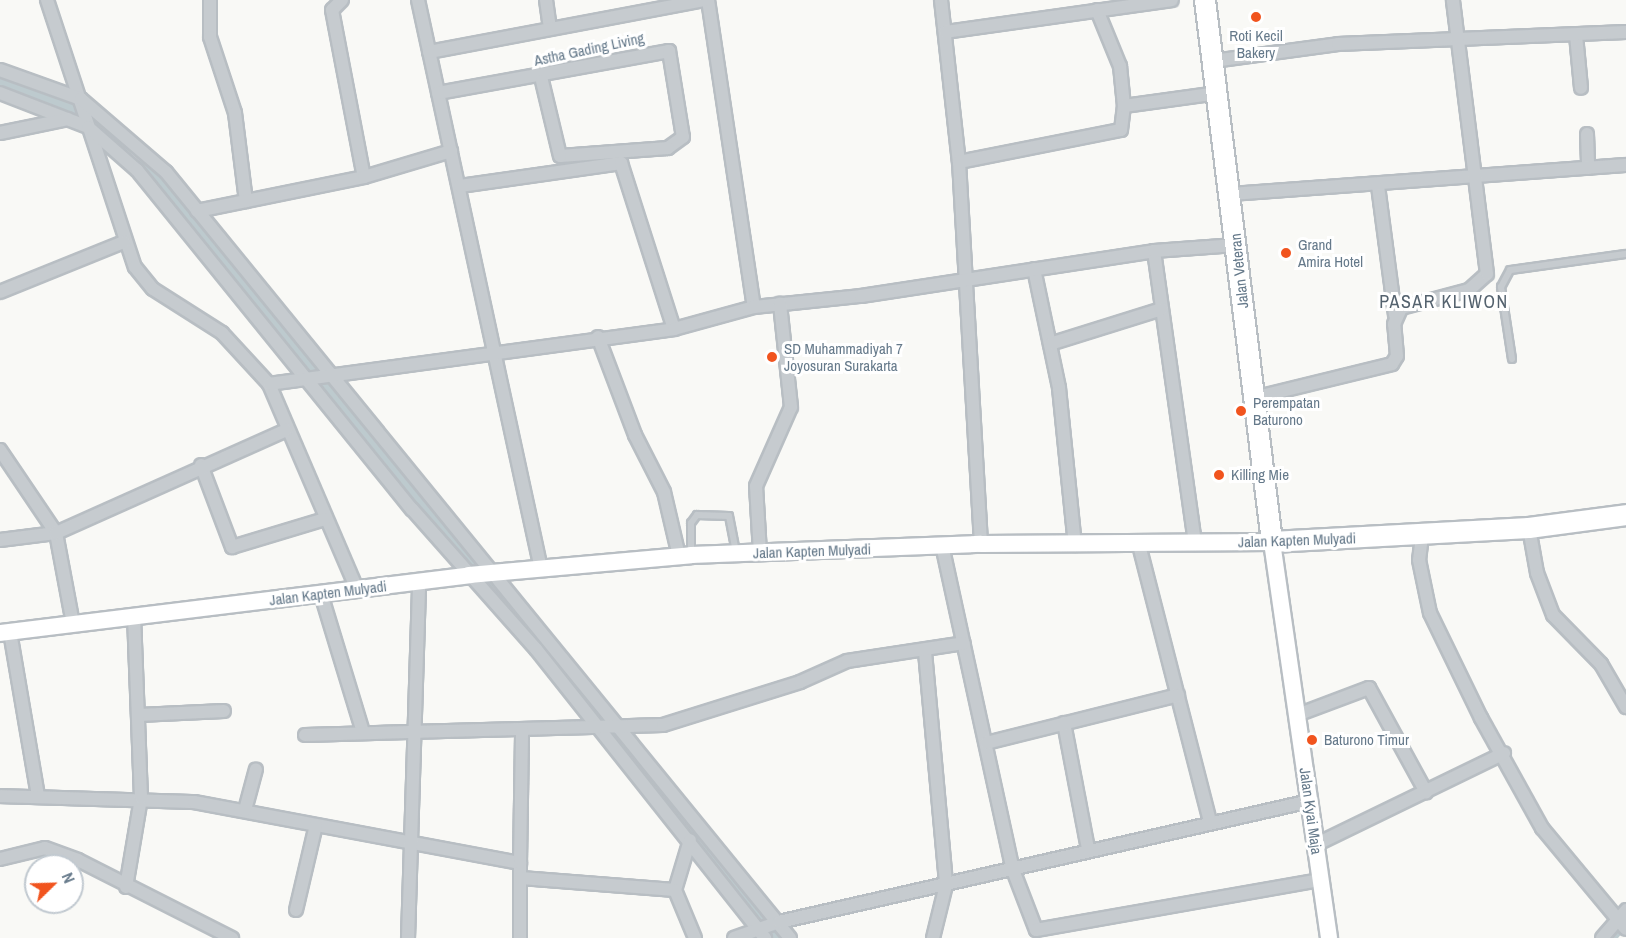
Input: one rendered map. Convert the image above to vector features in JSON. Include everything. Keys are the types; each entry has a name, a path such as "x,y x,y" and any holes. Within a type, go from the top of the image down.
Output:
{"main road":[{"name":"Jalan Veteran","path":"1205,0 1272,542"},
{"name":"Jalan Kapten Mulyadi","path":"5,632 471,575 685,556 942,545 1195,544 1422,536 1529,528 1626,514"},
{"name":"Jalan Kyai Maja","path":"1272,542 1329,938"}],"street":[{"path":"47,0 124,243 143,279 222,333 269,384 286,430 357,589"},
{"path":"210,0 210,37 235,113 246,201"},
{"path":"342,0 332,10 364,177"},
{"path":"418,0 541,569"},
{"path":"546,0 550,28"},
{"path":"429,52 706,0 754,307"},
{"path":"941,0 959,162 981,544"},
{"path":"945,32 1172,0"},
{"path":"1395,315 1407,303 1469,290 1487,274 1477,178 1453,0"},
{"path":"959,162 1121,130 1124,106 1120,66 1097,10"},
{"path":"1213,61 1338,44 1576,36 1626,32"},
{"path":"1576,36 1581,88"},
{"name":"Astha Gading Living","path":"438,93 669,51 683,137 668,148 560,156 542,81"},
{"path":"0,70 81,102 138,144 197,211 331,374 420,487 494,574 790,938"},
{"path":"0,93 88,126 137,170 597,725 762,932"},
{"path":"1124,106 1218,93"},
{"path":"0,133 68,119"},
{"path":"1587,134 1588,168"},
{"path":"197,211 364,177 451,152"},
{"path":"460,186 621,163 675,329"},
{"path":"1230,194 1378,186 1626,165"},
{"path":"1253,398 1392,364 1397,356 1395,315 1378,186"},
{"path":"0,292 124,243"},
{"path":"269,384 598,337 675,329 754,307 967,280 1154,251 1236,245"},
{"path":"1154,251 1195,544"},
{"path":"1034,269 1068,447 1075,545"},
{"path":"760,553 756,486 790,407 780,304"},
{"path":"1050,344 1162,309"},
{"path":"598,337 635,435 664,492 685,556"},
{"path":"0,540 56,533 201,465 286,430"},
{"path":"0,450 56,533 74,624"},
{"path":"201,465 233,548 325,519"},
{"path":"1529,528 1537,573 1553,615 1600,664 1626,707"},
{"path":"1422,536 1419,560 1430,613 1542,828 1623,920 1602,938"},
{"path":"942,545 1013,870 1032,926 1042,930 1321,880"},
{"path":"1139,545 1210,822"},
{"path":"408,938 419,582"},
{"path":"321,594 363,732"},
{"path":"126,887 141,798 134,617"},
{"path":"5,632 38,795"},
{"path":"305,735 522,730 684,720 847,661 925,652 964,643"},
{"path":"925,652 945,885 933,938"},
{"path":"1297,715 1369,688 1426,792"},
{"path":"986,743 1178,695"},
{"path":"139,715 224,711"},
{"path":"1064,723 1089,849"},
{"path":"520,938 522,730"},
{"path":"1317,844 1504,753"},
{"path":"245,810 256,769"},
{"path":"0,796 141,798 245,810 410,847 520,864"},
{"path":"735,938 762,932 777,923 1013,870 1089,849 1310,801"},
{"path":"296,910 316,825"},
{"path":"690,840 675,890 695,938"},
{"path":"0,859 45,849 78,860 126,887 232,938"},
{"path":"521,878 675,890"}],"lane":[{"path":"1512,359 1502,286 1510,270 1626,254"},
{"path":"685,556 693,518 726,513 734,522 736,554"}],"waterway":[{"path":"0,85 86,114 124,142"},
{"path":"146,158 540,646"},
{"path":"574,687 775,938"},
{"path":"1614,938 1624,926"}],"place":[{"name":"Roti Kecil Bakery","path":"1256,17"},
{"name":"Grand Amira Hotel","path":"1286,253"},
{"name":"SD Muhammadiyah 7 Joyosuran Surakarta","path":"772,357"},
{"name":"Perempatan Baturono","path":"1241,411"},
{"name":"Killing Mie","path":"1219,475"},
{"name":"Baturono Timur","path":"1312,740"}],"district":[{"name":"PASAR KLIWON","path":"1444,302"}]}
